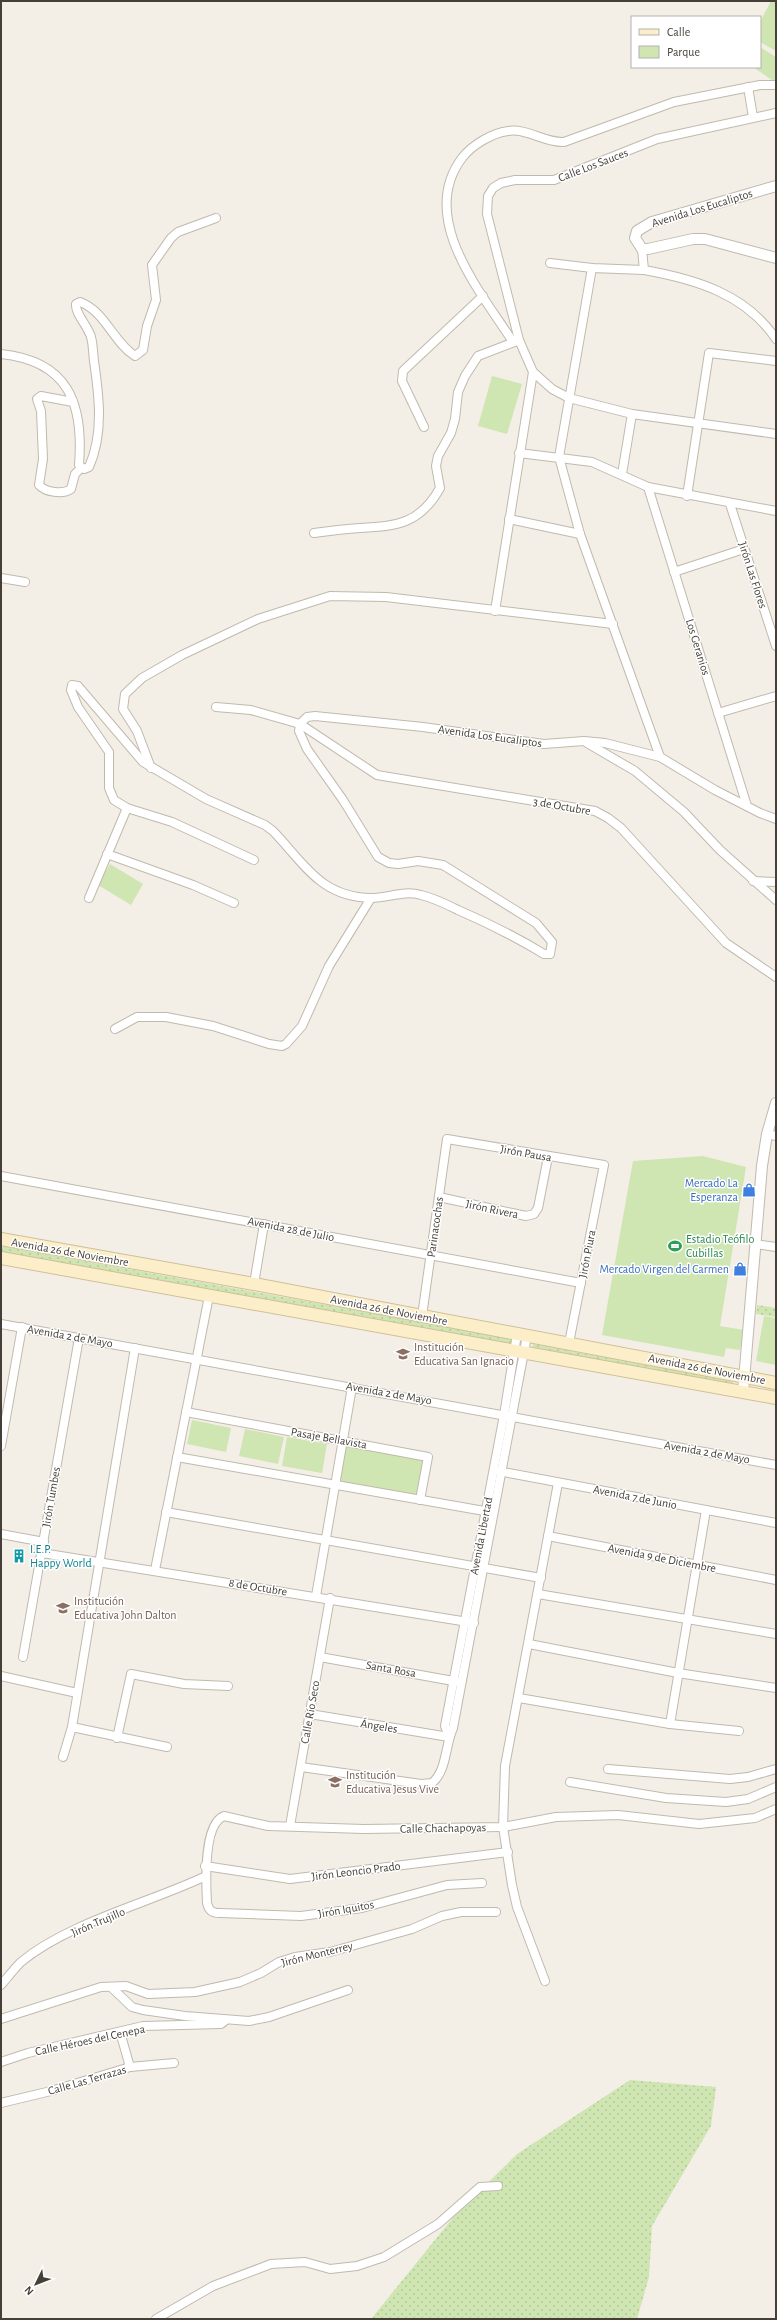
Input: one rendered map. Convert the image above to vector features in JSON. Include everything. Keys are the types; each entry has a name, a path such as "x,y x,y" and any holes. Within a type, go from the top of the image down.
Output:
{"main road":[{"name":"Avenida 26 de Noviembre","path":"1,1239 254,1284 776,1382"},
{"name":"Avenida 26 de Noviembre","path":"1,1258 776,1398"}],"street":[{"path":"776,85 748,87 674,102 564,142 554,142 520,130 507,131 493,135 465,154 453,170 446,188 446,215 457,251 468,275 516,341 533,372 552,389 569,398 632,414 776,434"},
{"path":"748,87 753,118"},
{"name":"Calle Los Sauces","path":"516,341 487,214 488,196 493,188 501,183 516,180 554,180 657,140 776,113"},
{"name":"Avenida Los Eucaliptos","path":"642,249 635,238 637,231 652,222 776,186"},
{"path":"81,468 84,470 89,467 93,457 98,438 99,402 92,338 86,323 76,308 76,304 80,302 93,309 122,347 135,356 139,355 143,350 147,326 156,300 152,265 171,238 178,232 216,218"},
{"path":"644,270 642,249 648,250 693,239 705,239 776,258"},
{"path":"550,263 592,268 644,270 692,281 735,298 755,313 776,339"},
{"path":"592,268 559,457 580,534 660,757"},
{"path":"424,427 402,381 403,370 483,296"},
{"path":"314,533 397,525 417,516 426,507 440,488 436,466 438,456 450,433 455,419 458,392 465,376 478,356 516,341"},
{"path":"687,496 709,353 776,362"},
{"path":"1,354 24,357 46,366 56,376 73,402 77,415 81,468 75,474 71,489 66,492 45,490 39,485 43,459 41,411 37,399 41,396 73,402"},
{"path":"494,610 533,372"},
{"path":"622,474 632,414"},
{"path":"520,453 592,462 622,474 648,487 687,496 776,512"},
{"name":"Los Geranios","path":"648,487 747,806"},
{"name":"Jirón Las Flores","path":"730,504 744,549 774,633 776,646"},
{"path":"509,519 580,534"},
{"path":"674,572 744,549"},
{"path":"1,578 25,582"},
{"path":"150,768 137,731 123,709 125,694 142,678 182,655 244,626 330,596 386,597 559,616 613,624"},
{"path":"216,707 251,710 300,724 299,731 308,749 339,793 378,857 389,863 398,864 418,861 443,865 536,923 552,942 552,950 550,954 544,954 494,926 422,895 399,893 382,898 371,898 344,895 328,888 306,869 276,834 265,825 206,798 150,768 143,762 78,686 72,685 71,690 78,707 109,752 110,793 114,800 127,808 172,822 254,860"},
{"path":"718,713 776,696"},
{"name":"Avenida Los Eucaliptos","path":"300,724 307,717 315,716 424,726 544,744 584,741 605,743 660,757 747,806 776,818"},
{"name":"3 de Octubre","path":"300,724 377,775 595,811 608,818 621,828 726,943 776,977"},
{"path":"584,741 636,771 684,812 753,882 776,900"},
{"path":"89,898 127,808"},
{"path":"107,854 194,885 234,903"},
{"path":"753,882 776,882"},
{"path":"115,1029 137,1017 166,1017 213,1026 269,1044 282,1046 286,1044 302,1026 329,966 371,898"},
{"path":"743,1392 762,1166 771,1135 776,1103"},
{"name":"Jirón Pausa","path":"447,1139 548,1157 604,1165"},
{"name":"Parinacochas","path":"422,1316 447,1139"},
{"name":"Jirón Rivera","path":"439,1197 526,1216 534,1214 538,1208 548,1157"},
{"name":"Jirón Piura","path":"569,1343 604,1165"},
{"name":"Avenida 28 de Julio","path":"1,1176 581,1283"},
{"path":"254,1284 264,1224"},
{"path":"755,1244 776,1247"},
{"path":"155,1570 209,1296"},
{"name":"Avenida 2 de Mayo","path":"1,1324 197,1358 776,1465"},
{"path":"1,1446 22,1328"},
{"name":"Avenida Libertad","path":"449,1737 445,1726 494,1470 508,1415 522,1335"},
{"name":"Jirón Tumbes","path":"23,1657 79,1338"},
{"path":"62,1757 72,1726 101,1562 135,1348"},
{"path":"316,1596 352,1387"},
{"name":"Pasaje Bellavista","path":"186,1412 428,1457 420,1500"},
{"name":"Avenida Libertad","path":"300,1766 429,1784 438,1778 449,1737 453,1728 474,1623 503,1472 508,1415"},
{"path":"177,1457 495,1513"},
{"name":"Avenida 7 de Junio","path":"494,1470 776,1523"},
{"path":"545,1981 517,1907 503,1828 505,1766 519,1698 558,1482"},
{"path":"670,1724 706,1510"},
{"path":"166,1512 541,1578"},
{"path":"1,1534 44,1542"},
{"name":"Avenida 9 de Diciembre","path":"548,1536 776,1580"},
{"name":"8 de Octubre","path":"42,1553 330,1598 474,1623"},
{"path":"538,1594 776,1634"},
{"name":"Calle Río Seco","path":"290,1826 330,1598"},
{"path":"529,1644 678,1673 776,1688"},
{"name":"Santa Rosa","path":"320,1657 462,1682"},
{"path":"117,1738 131,1674 184,1684 228,1686"},
{"path":"1,1676 77,1693"},
{"path":"519,1698 670,1724 739,1730"},
{"name":"Ángeles","path":"310,1714 449,1737"},
{"path":"72,1726 117,1738 167,1747"},
{"path":"608,1769 730,1780 748,1777 776,1769"},
{"path":"570,1782 666,1798 726,1802 748,1799 776,1787"},
{"name":"Calle Chachapoyas","path":"205,1866 206,1855 217,1821 220,1817 230,1816 268,1826 364,1829 503,1828 556,1817 618,1815 665,1822 699,1824 755,1818 776,1809"},
{"name":"Jirón Leoncio Prado","path":"205,1866 290,1879 508,1852"},
{"path":"205,1866 206,1876"},
{"name":"Jirón Iquitos","path":"206,1876 209,1910 212,1913 301,1916 362,1908 447,1885 482,1883"},
{"name":"Jirón Trujillo","path":"1,1985 20,1963 38,1950 80,1928 206,1876"},
{"name":"Jirón Monterrey","path":"1,2019 100,1987 126,1986 148,1994 195,1992 240,1982 261,1973 279,1962 296,1957 338,1950 412,1929 442,1916 461,1912 496,1912"},
{"name":"Calle Héroes del Cenepa","path":"111,1987 132,2006 144,2010 226,2020 249,2021 269,2017 348,1990"},
{"name":"Calle Héroes del Cenepa","path":"1,2062 143,2026 221,2024 226,2020"},
{"path":"120,2032 130,2067"},
{"name":"Calle Las Terrazas","path":"1,2102 50,2091 130,2067 174,2063"},
{"path":"156,2319 213,2286 272,2264 305,2262 330,2269 357,2266 384,2257 438,2224 480,2187 498,2186"}],"green space":[{"path":"771,1 776,1 776,51 761,43 761,20"},
{"path":"761,48 776,57 775,82 754,68 761,68"},
{"path":"492,376 522,384 507,434 478,426"},
{"path":"110,864 143,884 131,905 98,885"},
{"name":"Estadio Teófilo Cubillas","path":"703,1156 746,1167 720,1326 744,1330 740,1350 726,1348 724,1357 602,1335 633,1161"},
{"path":"1,1246 515,1339 515,1345 1,1252"},
{"path":"757,1305 776,1308 776,1317 756,1314"},
{"path":"764,1316 776,1318 776,1365 756,1361"},
{"path":"533,1344 733,1381 732,1385 532,1348"},
{"path":"192,1420 231,1428 226,1452 187,1444"},
{"path":"245,1429 284,1437 278,1464 239,1456"},
{"path":"287,1437 327,1444 322,1473 282,1466"},
{"path":"343,1446 425,1460 418,1495 337,1481"},
{"path":"630,2080 716,2087 711,2126 652,2226 649,2277 637,2319 371,2319 456,2214 517,2154"}],"place":[{"name":"Mercado La Esperanza","path":"749,1190"},
{"name":"Estadio Teófilo Cubillas","path":"675,1246"},
{"name":"Mercado Virgen del Carmen","path":"740,1269"},
{"name":"Institución Educativa San Ignacio","path":"403,1354"},
{"name":"I.E.P. Happy World","path":"19,1556"},
{"name":"Institución Educativa John Dalton","path":"63,1608"},
{"name":"Institución Educativa Jesus Vive","path":"335,1782"}]}
